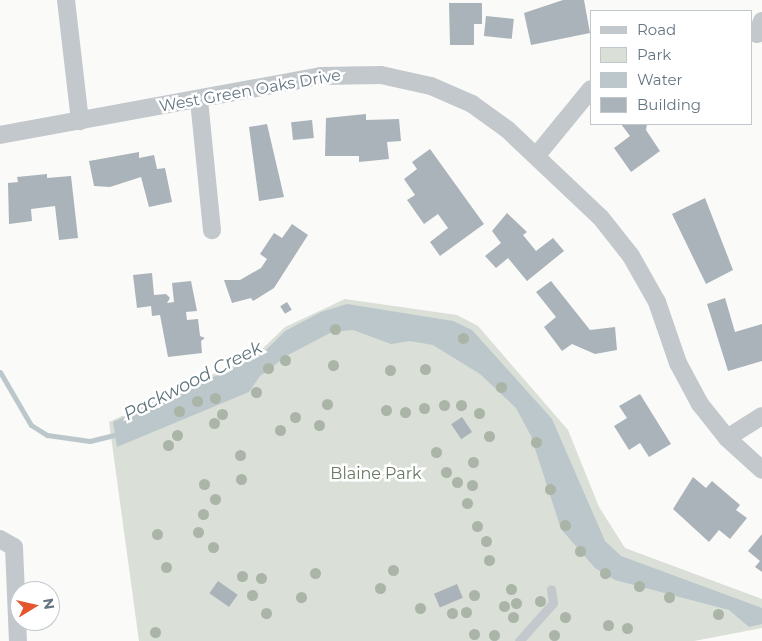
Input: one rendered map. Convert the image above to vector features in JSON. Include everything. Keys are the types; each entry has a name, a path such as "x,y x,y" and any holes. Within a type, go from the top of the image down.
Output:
{"street":[{"path":"66,0 80,121"},
{"name":"West Green Oaks Drive","path":"0,135 199,100 321,76 381,75 431,86 472,104 537,154 601,218 631,256 658,302 678,363 700,404 726,438 762,470"},
{"path":"537,154 590,90"},
{"path":"199,100 212,230"},
{"path":"726,438 762,416"},
{"path":"7,543 18,641"}],"lane":[{"path":"519,641 553,603 551,589"}],"green space":[{"name":"Blaine Park","path":"345,299 457,315 478,326 568,430 599,507 625,548 762,599 762,628 694,641 139,641 109,422 257,354 285,327"}],"water":[{"path":"347,304 453,321 472,330 552,419 605,541 621,556 762,608 762,624 749,627 729,610 615,580 595,568 561,529 531,436 516,408 480,374 433,345 410,341 391,344 353,330 332,332 288,355 260,376 249,392 117,447 113,422 260,356 285,331 321,312"}],"building":[{"path":"563,0 584,0 590,33 531,45 524,13"},
{"path":"449,3 482,3 482,24 474,24 474,45 450,45"},
{"path":"486,16 514,19 512,39 484,36"},
{"path":"366,114 366,120 399,119 401,141 387,142 389,159 359,162 359,156 325,156 326,118"},
{"path":"312,120 314,138 293,140 291,122"},
{"path":"267,124 284,197 259,201 249,127"},
{"path":"622,125 647,125 646,130 660,151 631,172 614,148 630,136"},
{"path":"430,149 484,224 440,256 430,242 448,228 438,214 424,224 407,200 415,195 404,179 417,169 412,162"},
{"path":"139,152 139,158 154,155 157,169 165,168 172,202 149,207 141,177 110,187 94,186 89,161"},
{"path":"47,174 47,178 71,176 78,238 59,240 55,206 31,209 32,221 9,224 8,183 18,182 17,177"},
{"path":"705,198 733,270 706,284 672,214"},
{"path":"507,213 527,232 523,235 536,251 553,238 564,251 527,281 508,258 496,268 485,256 501,243 492,231"},
{"path":"292,224 308,235 274,288 253,301 251,298 232,303 224,280 240,280 261,268 267,259 260,254 274,233 282,238"},
{"path":"152,273 154,295 166,294 170,298 167,303 174,302 172,283 191,281 197,311 186,312 187,320 198,319 200,336 205,338 201,341 202,353 168,357 160,315 152,316 151,306 137,308 133,275"},
{"path":"551,281 590,330 615,327 617,350 595,354 572,344 562,351 544,327 556,317 536,292"},
{"path":"725,298 735,332 762,324 762,361 728,371 707,304"},
{"path":"287,302 292,310 285,314 280,306"},
{"path":"640,394 671,444 649,457 640,443 629,450 614,426 627,418 619,406"},
{"path":"462,417 472,432 461,439 451,424"},
{"path":"693,477 706,488 712,481 740,505 736,510 747,518 730,539 719,530 709,542 673,509"},
{"path":"762,534 762,572 755,567 760,561 748,551"},
{"path":"218,581 238,595 229,607 209,593"},
{"path":"457,584 463,598 440,608 434,594"}],"waterway":[{"name":"Packwood Creek","path":"0,372 31,425 47,435 90,441 122,433"}]}
